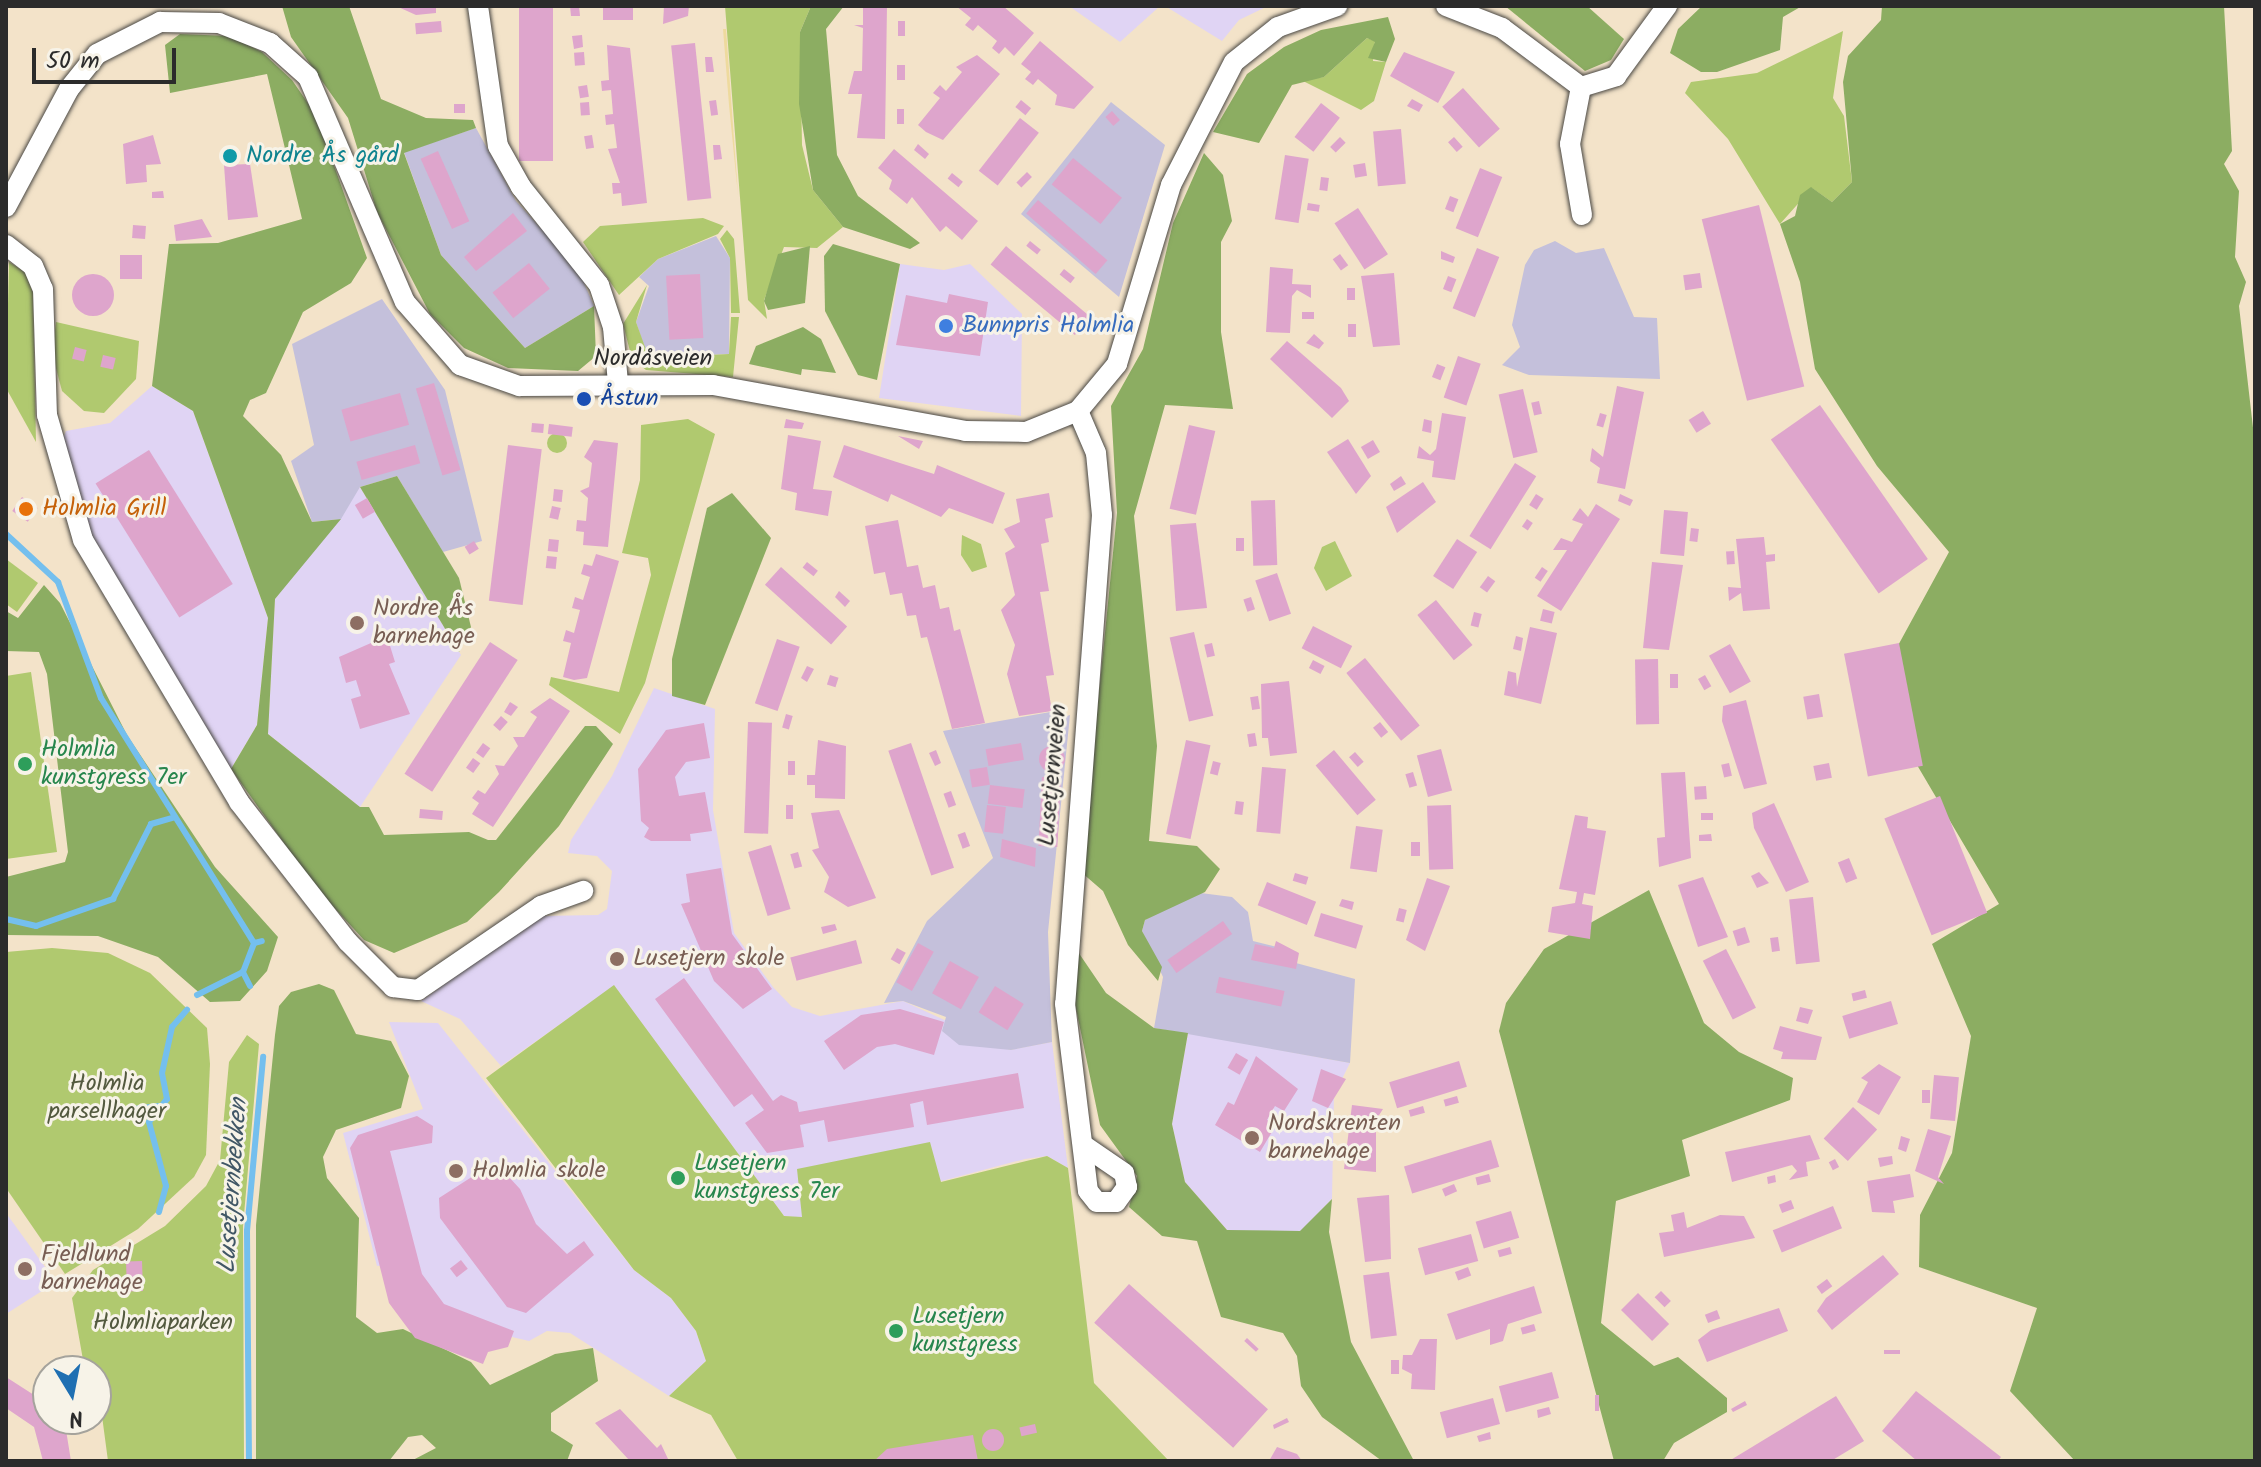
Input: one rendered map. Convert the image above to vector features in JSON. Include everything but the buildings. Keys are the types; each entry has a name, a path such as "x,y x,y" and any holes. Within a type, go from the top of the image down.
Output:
{"street":[{"path":"478,6 498,146 599,285 613,327 618,383"},
{"name":"Nordåsveien","path":"6,207 69,89 106,46 160,22 239,27 284,53 319,93 399,289 444,352 482,376 519,386 618,383 750,389 992,434 1034,430 1078,411 1123,352 1171,185 1223,77 1278,27 1337,6"},
{"path":"1446,6 1502,28 1581,87"},
{"path":"1581,87 1620,72 1667,6"},
{"path":"1581,87 1570,144 1582,215"},
{"path":"6,245 33,266 43,289 47,415 83,540 239,802 348,942 393,987 418,990 541,906 583,891"},
{"name":"Lusetjernveien","path":"1078,411 1094,443 1102,497 1064,964 1086,1147"}],"shaded area":[{"path":"1069,6 1160,6 1120,42"},
{"path":"1165,6 1268,6 1239,20 1222,41"},
{"path":"1111,102 1165,145 1119,297 1021,214"},
{"path":"476,128 516,201 578,269 594,306 525,348 441,255 404,152"},
{"path":"716,236 730,258 729,354 648,358 636,322 649,286 639,277 658,259"},
{"path":"1555,241 1576,253 1604,248 1634,317 1657,318 1660,379 1529,375 1502,365 1520,347 1512,325 1525,265 1534,250"},
{"path":"900,264 944,270 970,264 1022,314 1021,416 879,398"},
{"path":"382,299 445,390 482,541 443,552 397,476 360,487 341,519 312,522 291,461 314,445 292,344"},
{"path":"152,386 193,411 268,618 257,725 231,769 84,530 61,443 66,431 110,423"},
{"name":"Nordre Ås barnehage","path":"360,487 461,655 360,807 268,734 275,599"},
{"name":"Lusetjern skole","path":"654,688 715,709 713,810 734,933 773,987 792,1007 820,1016 903,1001 1010,1050 1052,1042 1068,1168 1047,1156 1025,1159 802,1218 784,1216 614,986 501,1066 460,1019 421,1001 540,916 598,915 607,909 612,871 597,856 568,853 571,840 612,776"},
{"path":"1056,711 1058,719 1070,715 1048,932 1052,1042 1011,1050 959,1045 942,1031 946,1017 903,1001 884,1003 927,921 993,858 943,731"},
{"path":"1193,892 1232,897 1248,912 1253,941 1297,952 1296,963 1355,979 1350,1063 1154,1028 1163,977 1142,931 1145,920"},
{"name":"Holmlia skole","path":"389,1022 438,1023 634,1270 671,1298 696,1331 706,1361 669,1396 570,1333 547,1331 529,1341 512,1337 485,1349 385,1265 377,1266 343,1133 423,1109"},
{"name":"Nordskrenten barnehage","path":"1188,1033 1350,1063 1334,1095 1332,1199 1301,1231 1228,1231 1185,1182 1172,1124"},
{"name":"Fjeldlund barnehage","path":"6,1213 56,1282 6,1314"}],"green space":[{"path":"282,6 349,6 381,99 426,118 473,120 476,128 404,153 441,255 525,348 594,306 596,356 578,371 508,368 464,348 430,314 377,212 348,118 291,37"},
{"path":"725,6 811,6 800,32 802,145 813,190 843,227 817,248 784,247 764,300 767,319 748,300"},
{"path":"811,6 844,6 826,29 837,155 858,196 920,243 910,249 843,227 813,190 799,104 800,32"},
{"path":"1505,6 1587,6 1624,39 1611,60 1585,71"},
{"path":"1702,6 1802,6 1783,17 1780,50 1717,72 1701,72 1670,53 1678,29"},
{"path":"1882,6 2224,6 2232,151 2224,164 2239,191 2235,257 2246,282 2239,306 2255,445 2255,1461 2075,1461 2010,1391 2037,1308 1919,1267 1920,1215 1952,1153 1971,1036 1932,944 1999,904 1917,765 1895,651 1949,552 1877,466 1815,369 1800,282 1780,224 1795,216 1800,195 1811,187 1832,202 1852,182 1843,82 1848,56 1881,20"},
{"path":"1388,17 1395,39 1386,62 1368,58 1375,42 1367,38 1324,77 1292,85 1259,143 1213,132 1247,74 1284,47 1321,30"},
{"path":"1843,31 1833,98 1844,116 1852,182 1832,202 1812,188 1780,224 1728,139 1685,93 1691,82 1757,73"},
{"path":"180,34 229,36 262,52 292,80 316,115 367,258 351,283 303,312 266,393 250,400 243,416 281,455 312,522 341,519 275,599 268,734 360,807 369,807 384,835 469,832 488,840 496,840 585,726 596,726 613,744 559,826 499,892 467,922 394,953 364,940 316,888 231,769 257,725 268,618 193,411 152,386 169,244 218,243 302,219 267,74 170,93 165,45"},
{"path":"1367,38 1375,41 1373,61 1386,62 1374,101 1361,110 1301,80 1324,77"},
{"path":"1204,153 1223,175 1232,221 1221,242 1221,332 1233,409 1165,405 1134,516 1157,746 1149,841 1197,846 1220,869 1205,892 1145,920 1142,931 1162,967 1158,981 1128,945 1103,891 1081,872 1117,513 1111,406 1143,349 1173,223"},
{"path":"703,218 724,226 718,234 658,259 619,295 583,242 600,226"},
{"path":"727,230 734,239 740,313 731,313 730,258 720,239"},
{"path":"833,244 900,264 877,380 858,375 825,311 824,256"},
{"path":"810,246 805,303 768,310 764,301 778,254"},
{"path":"9,262 25,272 33,293 36,442 6,388"},
{"path":"647,285 636,322 649,358 729,354 731,317 739,317 733,377 646,370 632,359 623,324"},
{"path":"56,322 139,341 136,379 104,413 84,411 62,391 52,353"},
{"path":"803,327 821,339 836,373 802,369 801,375 749,364 756,346"},
{"path":"688,419 715,434 645,683 620,734 549,685 551,677 619,692 651,575 648,558 622,553 640,480 641,425"},
{"path":"557,433 564,436 567,443 564,450 557,453 550,450 547,443 550,436"},
{"path":"397,476 459,578 471,627 459,652 360,487"},
{"path":"732,493 771,538 705,705 672,696 672,659 707,508"},
{"path":"962,535 981,544 987,567 972,572 961,555"},
{"path":"1335,541 1352,576 1326,591 1314,568 1322,547"},
{"path":"6,559 38,583 17,612 6,604"},
{"path":"44,585 60,603 127,735 215,867 278,937 267,971 240,1001 210,1002 158,957 98,936 6,935 6,877 65,862 68,852 47,674 39,652 6,651 6,611 18,618"},
{"name":"Holmlia kunstgress 7er","path":"31,672 57,852 6,859 6,676"},
{"path":"1649,890 1704,1023 1739,1052 1793,1078 1790,1100 1682,1140 1690,1176 1616,1201 1601,1323 1654,1366 1678,1357 1727,1398 1727,1412 1674,1443 1663,1461 1614,1461 1499,1031 1506,1003 1544,949"},
{"path":"1074,946 1106,993 1154,1028 1188,1033 1172,1124 1185,1182 1227,1230 1300,1231 1332,1199 1329,1232 1351,1342 1414,1461 1382,1461 1322,1417 1301,1386 1297,1356 1283,1333 1221,1317 1197,1241 1162,1236 1129,1207 1137,1176 1100,1125 1073,994"},
{"name":"Holmlia parsellhager","path":"52,948 108,953 150,973 207,1028 210,1064 206,1155 194,1177 138,1229 65,1274 6,1188 6,952"},
{"path":"319,984 334,990 356,1034 391,1041 409,1076 401,1108 336,1130 323,1157 327,1178 359,1218 356,1317 377,1333 403,1329 471,1362 490,1385 555,1354 593,1348 598,1381 551,1413 551,1431 573,1445 567,1461 411,1461 436,1448 422,1435 408,1437 389,1461 256,1461 256,1225 275,1035 279,1006 291,992"},
{"path":"614,985 784,1216 802,1217 797,1169 930,1142 941,1182 1047,1156 1068,1168 1094,1383 1169,1461 738,1461 711,1415 669,1396 706,1361 696,1331 671,1298 634,1270 486,1078"},
{"name":"Holmliaparken","path":"247,1035 259,1044 243,1226 244,1461 108,1461 105,1435 112,1435 112,1355 82,1355 72,1298 93,1270 165,1226 206,1186 220,1160 229,1062"}],"sand":[{"path":"723,29 726,29 738,195 729,105"}],"waterway":[{"path":"6,534 58,582 101,698 254,943"},
{"path":"6,919 36,926 113,899 151,824 175,817"},
{"name":"Lusetjernbekken","path":"250,986 243,972 254,943 262,941"},
{"path":"197,995 243,972"},
{"path":"159,1212 166,1186 149,1122 167,1099 162,1073 172,1027 187,1010"},
{"name":"Lusetjernbekken","path":"249,1461 247,1231 263,1057"},
{"path":"126,1110 159,1106"}],"place":[{"name":"Nordre Ås gård","path":"230,156"},
{"name":"Bunnpris Holmlia","path":"946,326"},
{"name":"Åstun","path":"584,399"},
{"name":"Holmlia Grill","path":"26,509"},
{"name":"Nordre Ås barnehage","path":"357,623"},
{"name":"Holmlia kunstgress 7er","path":"25,764"},
{"name":"Lusetjern skole","path":"617,959"},
{"name":"Nordskrenten barnehage","path":"1252,1138"},
{"name":"Holmlia skole","path":"456,1171"},
{"name":"Lusetjern kunstgress 7er","path":"678,1178"},
{"name":"Fjeldlund barnehage","path":"25,1269"},
{"name":"Lusetjern kunstgress","path":"896,1331"}]}
